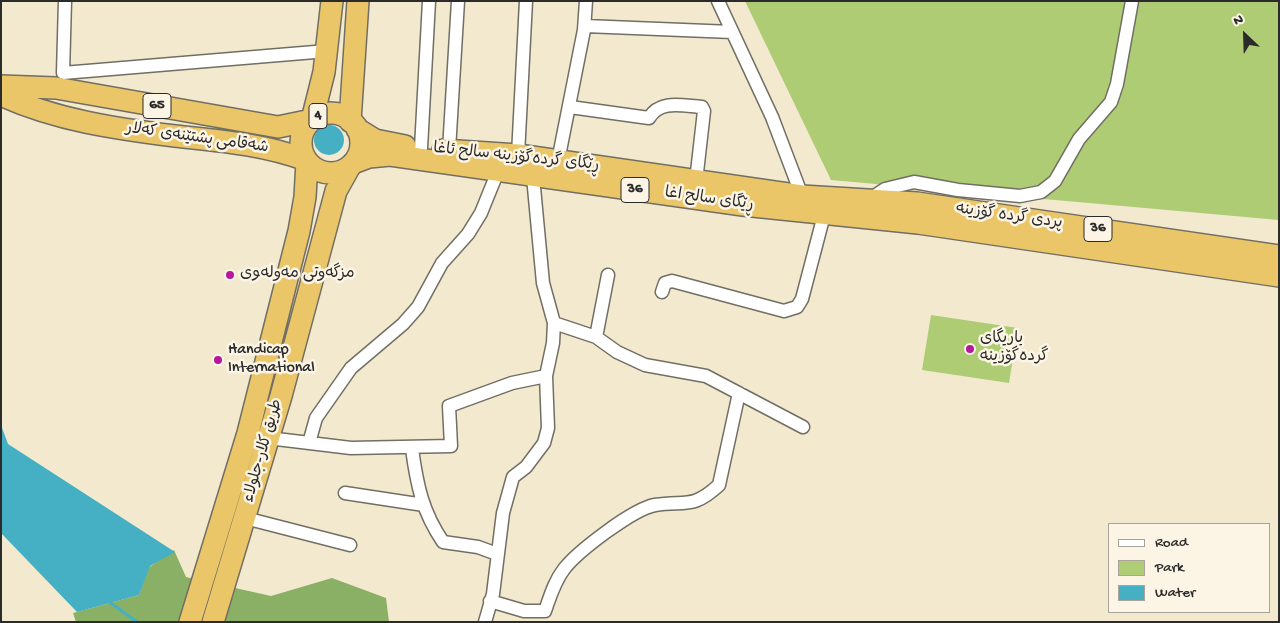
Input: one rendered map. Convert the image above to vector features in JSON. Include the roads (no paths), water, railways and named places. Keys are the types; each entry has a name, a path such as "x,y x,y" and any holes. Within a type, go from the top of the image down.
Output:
{"highway":[{"name":"4","path":"312,120 327,50 332,1"},
{"name":"4","path":"352,165 360,143 354,125 358,1"},
{"name":"شەقامی پشتێنەی کەلار","path":"1,86 56,88 278,127 312,120"},
{"path":"50,112 44,104 44,94 56,88"},
{"name":"شەقامی پشتێنەی کەلار","path":"1,95 50,112 100,125 254,144 307,161"},
{"name":"4","path":"307,161 302,150 301,139 305,128 312,120 327,114 336,114 354,125"},
{"name":"ڕێگای گردەگۆزینە سالح ئاغا","path":"354,125 375,140 421,148 518,155 802,196 866,210 885,200 917,213"},
{"name":"ڕێگای سالح اغا","path":"352,165 369,157 390,156 498,170 533,177 824,215 866,210"},
{"path":"307,161 313,168 328,173 335,173 352,165"},
{"name":"طريق كلار-جلولاء","path":"190,622 257,394 299,231 306,197 307,161"},
{"name":"طريق كلار-جلولاء","path":"213,622 280,396 336,191 352,165"},
{"name":"پردی گردە گۆزینە","path":"917,213 1279,256"},
{"name":"36","path":"917,213 1279,276"},
{"path":"257,394 280,396"}],"street":[{"path":"65,1 63,73 327,50"},
{"path":"421,148 430,1"},
{"path":"449,150 458,1"},
{"path":"518,155 526,1"},
{"path":"558,161 585,26 586,1"},
{"path":"718,1 772,117 802,196"},
{"path":"866,210 885,188 914,182 958,190 1011,196 1041,192 1055,181 1079,139 1111,102 1117,84 1132,1"},
{"path":"585,26 732,32"},
{"path":"570,107 649,118 656,108 663,105 702,107 704,111 696,181"},
{"path":"309,442 316,418 352,368 403,324 418,307 442,263 468,234 482,213 498,170"},
{"path":"485,622 490,601 503,513 513,477 526,466 544,443 548,428 546,376 553,343 554,323 543,283 533,177"},
{"path":"662,292 665,283 672,281 784,311 793,309 802,299 824,215"},
{"path":"596,337 608,275"},
{"path":"554,323 596,337 617,352 645,365 706,376 803,427"},
{"path":"268,438 351,448 451,446 449,406 512,383 546,376"},
{"path":"490,601 524,611 545,611 553,587 564,568 624,519 654,506 687,504 708,495 719,485 739,393"},
{"path":"412,448 417,486 429,521 443,542 478,547 497,554"},
{"path":"345,493 424,505"},
{"path":"245,518 350,545"}],"water":[{"path":"329,125 340,129 344,140 340,151 329,155 318,151 314,140 318,129"},
{"path":"1,425 8,444 175,552 150,566 139,595 77,612 1,533"}],"waterway":[{"path":"108,601 137,622"}],"place":[{"name":"مزگەوتی مەولەوی","path":"230,275"},
{"name":"یاریگای گردەگۆزینە","path":"970,349"},
{"name":"Handicap International","path":"218,360"}]}
